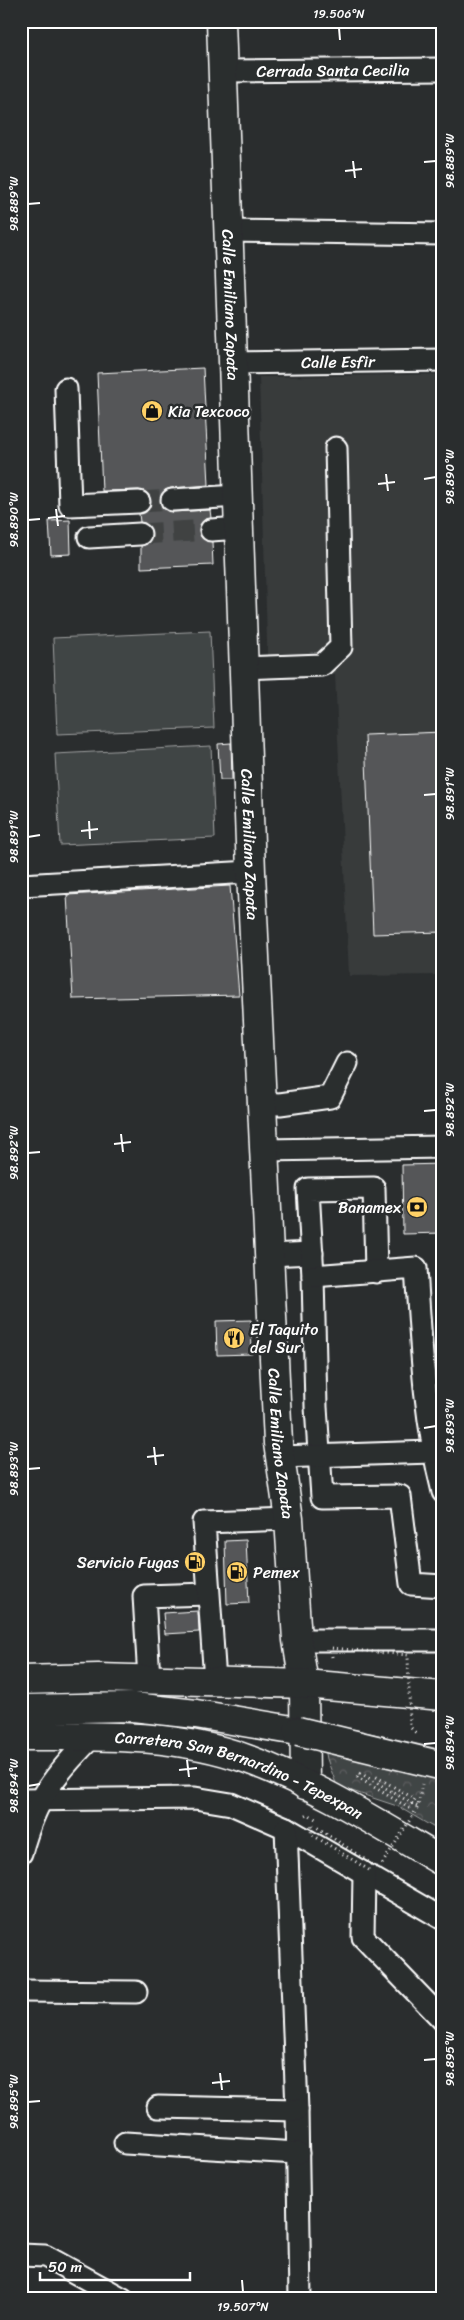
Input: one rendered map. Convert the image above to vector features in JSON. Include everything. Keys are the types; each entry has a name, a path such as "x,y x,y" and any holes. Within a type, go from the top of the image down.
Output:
{"main road":[{"name":"Calle Emiliano Zapata","path":"221,21 251,872 269,1255 279,1457 289,1519 297,1640 304,1684 305,1785"},
{"path":"21,1680 98,1678 304,1684 443,1696"},
{"path":"21,1709 133,1708 196,1714 298,1731 443,1766"},
{"name":"Carretera San Bernardino - Tepexpan","path":"21,1736 93,1736 147,1740 205,1747 247,1759 305,1785 443,1862"}],"street":[{"name":"Cerrada Santa Cecilia","path":"223,70 443,69"},
{"path":"228,231 443,234"},
{"name":"Calle Esfir","path":"233,363 443,360"},
{"path":"66,389 70,505 139,502"},
{"path":"244,668 322,665 340,648 336,448"},
{"path":"172,500 238,496"},
{"path":"211,530 240,528"},
{"path":"89,537 140,534"},
{"path":"21,885 251,872"},
{"path":"262,1103 280,1104 330,1096 347,1063"},
{"path":"265,1150 443,1147"},
{"path":"376,1272 374,1188 308,1189 313,1276 316,1407 322,1497 400,1496 411,1584 443,1586"},
{"path":"269,1255 312,1253"},
{"path":"313,1276 416,1268 421,1360 432,1452 443,1492"},
{"path":"279,1457 320,1454 432,1452"},
{"path":"215,1682 204,1522 289,1519"},
{"path":"149,1679 144,1596 208,1594"},
{"path":"297,1640 443,1640"},
{"path":"21,1852 31,1800 93,1736"},
{"path":"31,1800 195,1798 231,1804 286,1828 443,1919"},
{"path":"286,1828 297,2110 300,2299"},
{"path":"364,1873 363,1937 443,2020"},
{"path":"21,1991 136,1992"},
{"path":"158,2108 297,2110"},
{"path":"125,2143 298,2153"},
{"path":"21,2255 44,2256 123,2299"}],"path":[{"path":"365,1770 415,1799 409,1808 357,1777 360,1772 418,1807"}],"shaded area":[{"path":"443,374 443,975 349,976 335,675 268,675 259,377"}],"green space":[{"path":"210,631 214,728 57,734 53,638"},
{"path":"211,746 215,838 60,845 55,754"},
{"path":"334,1727 357,1730 443,1750 443,1833 397,1806 337,1786 327,1759 322,1732"}],"building":[{"name":"Kia Texcoco","path":"203,368 209,485 171,488 165,490 160,500 162,507 172,512 210,510 211,518 204,520 199,530 201,537 212,542 213,565 141,568 141,546 147,544 152,534 150,527 140,522 139,514 150,508 151,501 149,495 139,490 102,491 97,373"},
{"path":"70,520 71,554 51,555 49,521"},
{"path":"443,732 443,932 373,934 365,735"},
{"path":"231,743 232,780 220,780 218,744"},
{"path":"230,886 239,995 73,999 67,895"},
{"path":"443,1164 443,1233 403,1234 402,1165"},
{"name":"El Taquito del Sur","path":"251,1320 252,1354 217,1355 216,1321"},
{"name":"Pemex","path":"246,1540 249,1603 227,1604 225,1541"},
{"path":"198,1611 199,1632 165,1634 163,1613"}],"tunnel":[{"path":"139,502 172,500"},
{"path":"140,534 211,530"}],"place":[{"name":"Kia Texcoco","path":"152,411"},
{"name":"Banamex","path":"417,1207"},
{"name":"El Taquito del Sur","path":"234,1338"},
{"name":"Servicio Fugas","path":"195,1562"},
{"name":"Pemex","path":"237,1572"}]}
